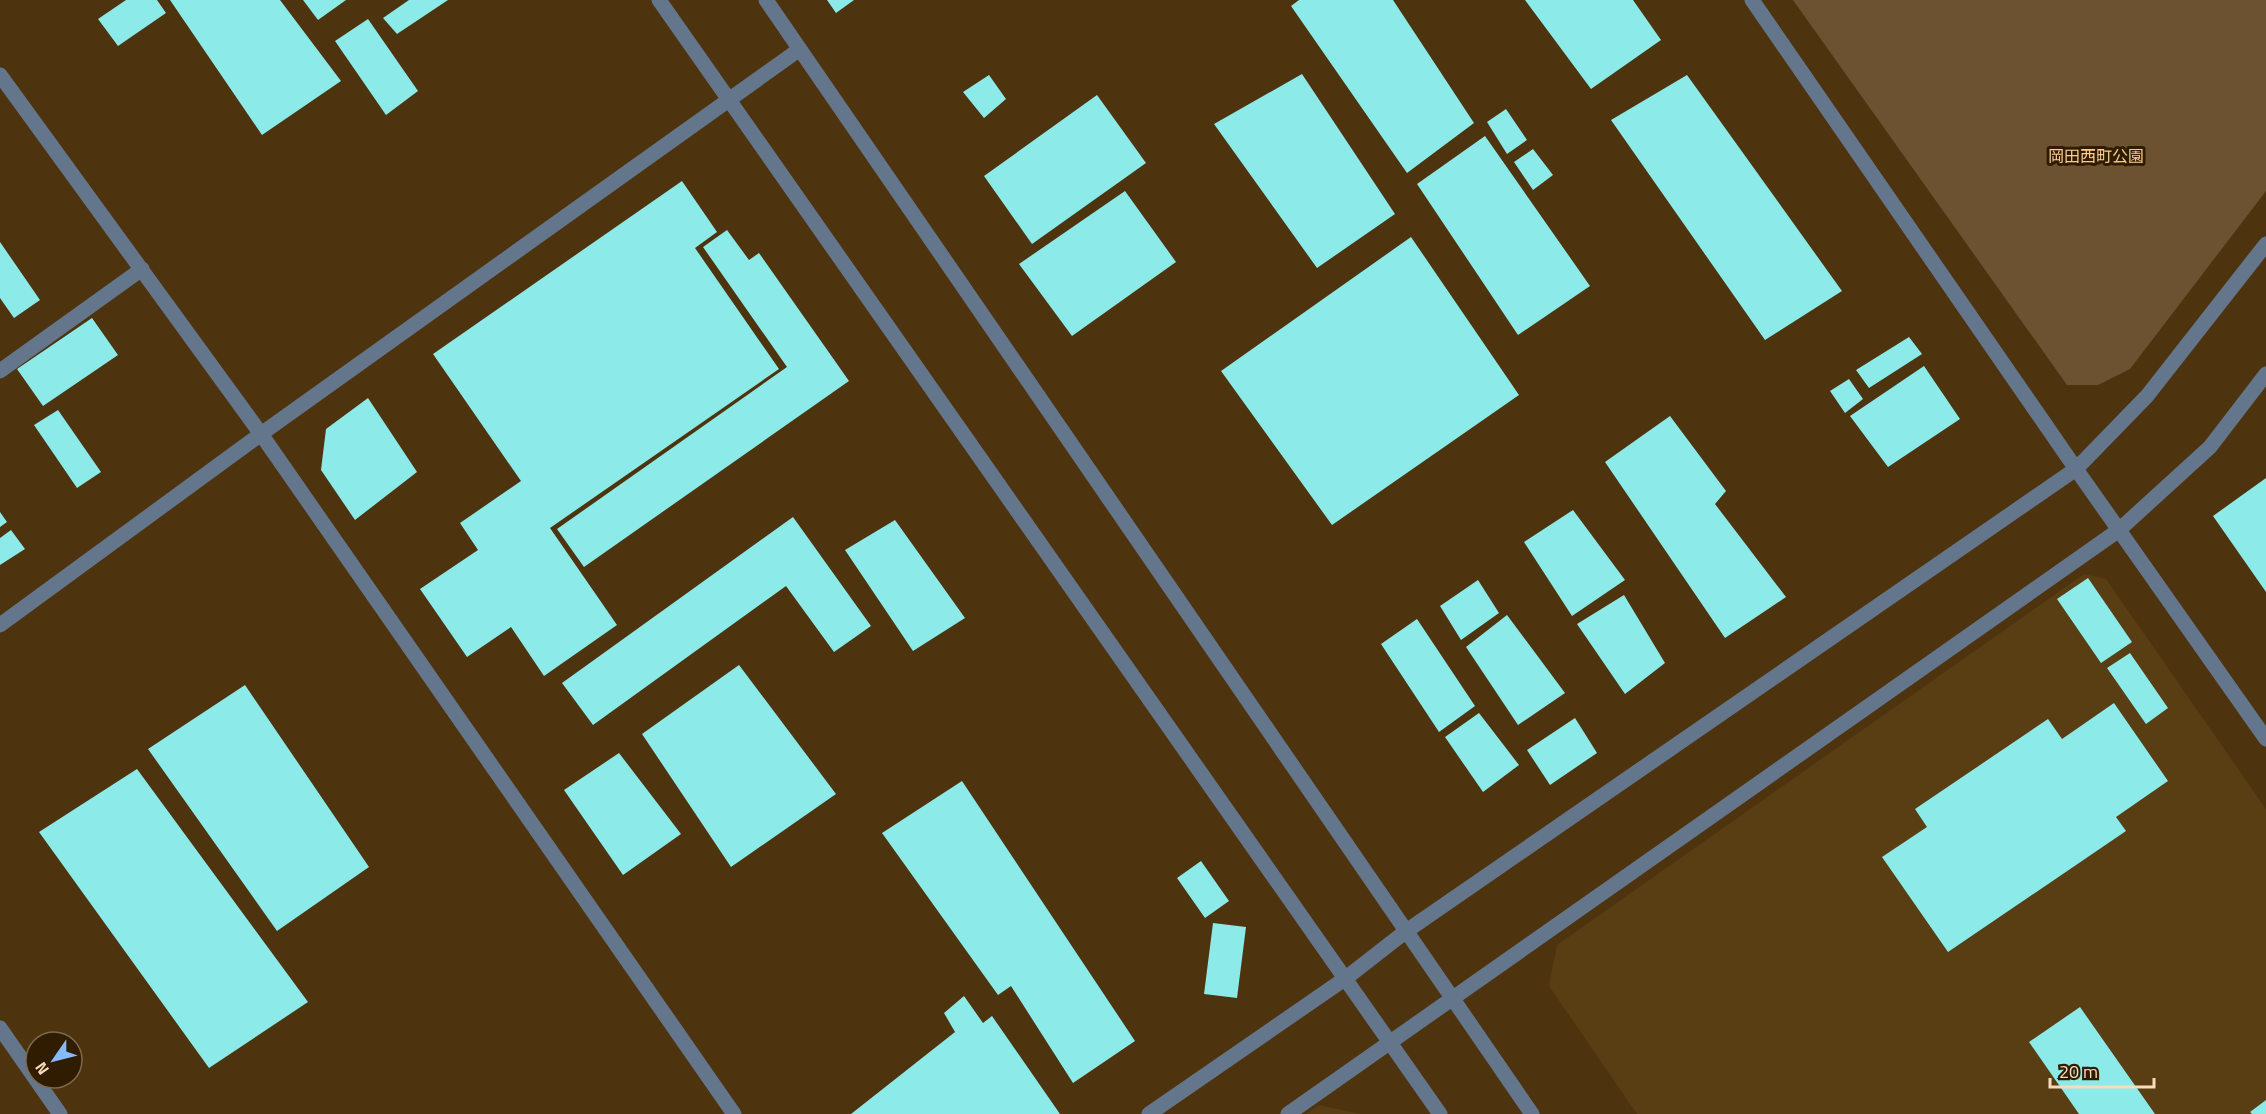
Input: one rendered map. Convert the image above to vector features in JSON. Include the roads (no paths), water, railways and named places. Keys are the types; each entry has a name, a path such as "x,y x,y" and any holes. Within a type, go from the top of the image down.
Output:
{"street":[{"path":"659,0 1440,1114"},
{"path":"766,0 1532,1114"},
{"path":"1752,0 2076,469 2266,739"},
{"path":"0,625 261,434 800,49"},
{"path":"0,75 261,434 734,1114"},
{"path":"1149,1114 1346,978 1405,932 2076,469 2147,396 2266,244"},
{"path":"0,371 142,269"},
{"path":"1288,1114 2119,530 2210,447 2266,374"},
{"path":"0,1028 60,1114"}],"park label":[{"name":"岡田西町公園","path":"2096,156"}]}
